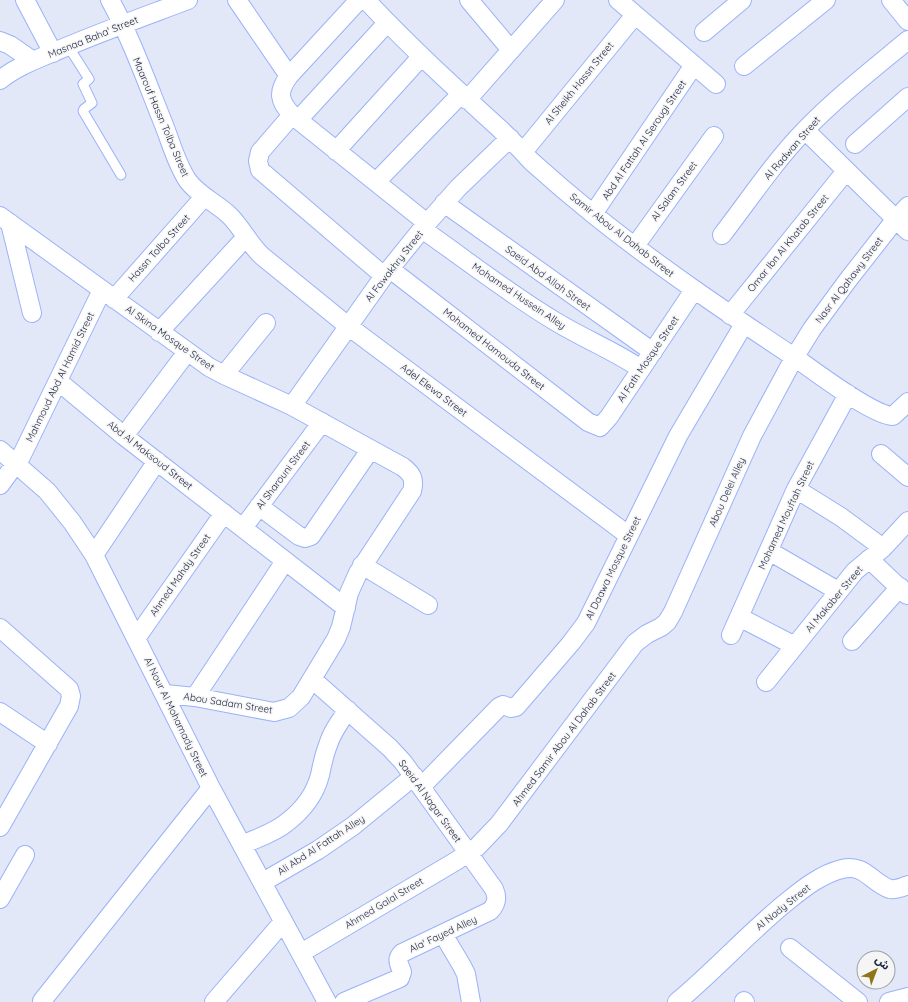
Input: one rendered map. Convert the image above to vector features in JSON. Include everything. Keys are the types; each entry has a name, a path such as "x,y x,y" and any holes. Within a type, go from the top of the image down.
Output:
{"street":[{"path":"25,0 60,50"},
{"name":"Maarouf Hassn Tolba Street","path":"110,0 123,24 184,174 204,197 219,206 229,215 238,225 246,238"},
{"name":"Masnaa Baha' Street","path":"0,80 33,61 123,24 188,0"},
{"path":"237,0 289,76 359,0"},
{"name":"Samir Abou Al Dahab Street","path":"366,0 422,57 510,138 545,173 593,214 694,290 848,394 886,416 892,416 900,411 908,402"},
{"path":"469,0 511,50"},
{"path":"376,182 511,50 555,0"},
{"path":"618,0 716,84"},
{"path":"704,32 742,0"},
{"path":"744,66 826,0"},
{"path":"891,0 908,21"},
{"name":"Al Sheikh Hassn Street","path":"523,152 635,15"},
{"path":"295,117 387,23"},
{"name":"Al Radwan Street","path":"722,235 781,158 805,130 834,103 908,40"},
{"path":"0,41 33,61"},
{"path":"336,151 422,57"},
{"name":"Abd Al Fattah Al Serougi Street","path":"593,214 694,65"},
{"name":"Mohamed Hussein Alley","path":"289,76 282,85 280,96 284,107 336,151 376,182 425,226 547,317 572,332 613,351 641,369"},
{"path":"855,144 908,97"},
{"name":"Mohamed Hamouda Street","path":"295,117 260,152 258,156 258,165 260,170 387,273 588,422 600,427"},
{"path":"805,130 902,226"},
{"name":"Al Salam Street","path":"635,246 714,136"},
{"name":"Al Fawakhry Street","path":"292,406 387,273 425,226 444,203 510,138"},
{"name":"Omar Ibn Al Khatab Street","path":"737,320 846,171"},
{"name":"Hassn Tolba Street","path":"108,294 204,197"},
{"name":"Saeid Abd Allah Street","path":"444,203 653,352"},
{"name":"Nasr Al Qahawy Street","path":"794,358 812,329 902,226 908,206"},
{"path":"5,220 32,312"},
{"name":"Al Skina Mosque Street","path":"5,220 187,352 224,375 292,406 322,422 403,467 413,477"},
{"path":"159,332 246,238"},
{"name":"Adel Elewa Street","path":"246,238 262,256 348,326 628,535"},
{"name":"Al Fath Mosque Street","path":"600,427 609,417 694,290"},
{"name":"Mahmoud Abd Al Hamid Street","path":"0,484 17,464 58,381 108,294"},
{"name":"Al Daawa Mosque Street","path":"418,782 499,707 503,705 511,708 516,707 571,643 592,612 628,535 737,320"},
{"path":"224,375 266,323"},
{"path":"124,436 187,352"},
{"name":"Abou Delei Alley","path":"661,627 667,622 673,612 752,436 794,358"},
{"name":"Abd Al Maksoud Street","path":"58,381 124,436 346,608"},
{"name":"Mohamed Mouftah Street","path":"731,635 796,489 848,394"},
{"name":"Al Sharouni Street","path":"243,528 322,422"},
{"name":"Al Nour Al Mohamady Street","path":"0,450 47,492 72,522 94,555 211,788 327,1002"},
{"path":"259,506 299,536 305,538 311,536 370,450"},
{"path":"881,454 908,477"},
{"path":"94,555 157,461"},
{"name":"Abou Sadam Street","path":"165,694 195,697 274,712 289,708 296,703 301,698 336,639 342,627 352,586 362,565 412,491 414,483 413,477"},
{"path":"796,489 841,517 883,548"},
{"name":"Ahmed Mahdy Street","path":"136,637 224,513"},
{"name":"Al Makaber Street","path":"766,682 855,571 883,548 908,521"},
{"path":"769,551 838,592"},
{"path":"852,641 904,591 869,559"},
{"path":"195,697 285,561"},
{"path":"362,565 428,605"},
{"path":"739,617 795,646"},
{"name":"Ahmed Samir Abou Al Dahab Street","path":"467,853 477,847 499,824 635,644 646,634 661,627"},
{"path":"0,628 69,689 71,696 69,706 48,744 6,800 0,827"},
{"name":"Saeid Al Nagar Street","path":"312,679 390,748 418,782 494,889 496,903"},
{"path":"242,845 285,824 306,802 316,784 333,732 348,710"},
{"path":"0,712 48,744"},
{"name":"Ali Abd Al Fattah Alley","path":"263,882 318,850 418,782"},
{"path":"42,1002 211,788"},
{"name":"Ahmed Galal Street","path":"301,953 467,853"},
{"path":"0,899 25,855"},
{"name":"Al Nady Street","path":"677,1002 779,908 805,887 823,876 841,869 853,867 870,875 891,889 908,886"},
{"name":"Ala' Fayed Alley","path":"344,1002 400,978 402,972 398,961 400,955 490,911 496,903"},
{"path":"214,1002 283,922"},
{"path":"443,934 466,974 471,1002"},
{"path":"790,948 858,1002"}],"lane":[{"path":"60,50 89,79 83,84 92,103 83,111 121,175"}]}
